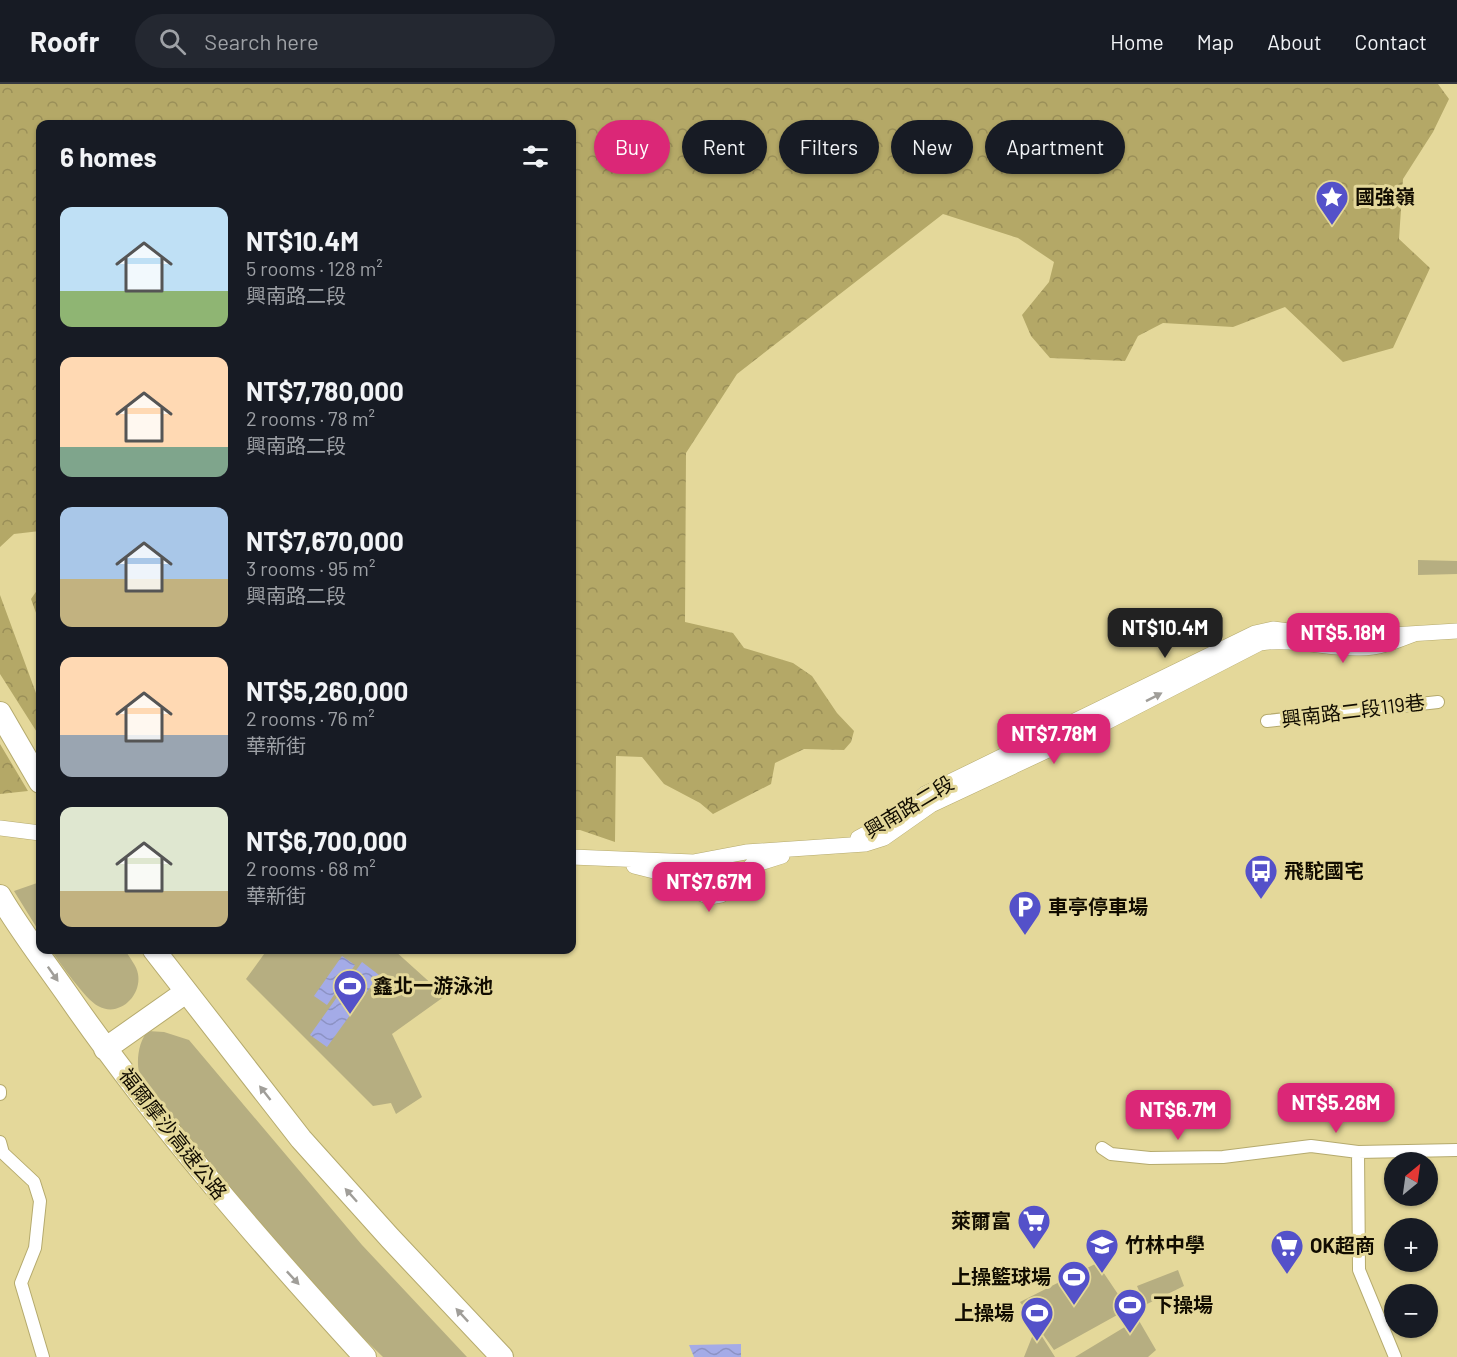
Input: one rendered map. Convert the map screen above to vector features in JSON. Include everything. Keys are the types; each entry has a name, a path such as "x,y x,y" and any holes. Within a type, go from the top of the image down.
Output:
{"highway":[{"path":"0,713 36,776"},
{"name":"福爾摩沙高速公路","path":"4,902 36,949"},
{"name":"福爾摩沙高速公路","path":"40,954 105,1049 196,1165 254,1235 365,1357"},
{"path":"157,954 301,1139 502,1357"},
{"path":"105,1049 186,992"}],"street":[{"name":"興南路二段","path":"576,857 693,862 746,852 838,845 871,832 902,814 925,794 1255,633 1273,629 1343,638 1457,631"},
{"name":"興南路二段119巷","path":"1267,721 1438,702"},
{"path":"0,828 36,832"},
{"name":"興南路二段","path":"596,857 654,871 709,897 721,895 751,866 814,847"},
{"path":"0,1142 3,1153 34,1182 40,1201 35,1248 21,1283 43,1357"},
{"path":"1102,1148 1111,1154 1150,1158 1223,1157 1311,1146 1358,1152 1457,1150"},
{"path":"1358,1152 1359,1270 1395,1357"}],"shaded area":[{"path":"1418,560 1457,561 1457,574 1418,575"},
{"path":"36,883 36,927 14,891"},
{"path":"54,954 128,954 135,965 138,982 133,997 127,1003 114,1009 106,1009 93,1002"},
{"name":"鑫北一游泳池","path":"264,954 398,954 445,996 392,1034 422,1097 396,1114 391,1103 373,1106 246,979"},
{"path":"148,1031 164,1032 189,1040 362,1245 467,1357 383,1357 357,1332 260,1226 145,1085 139,1073 138,1060 142,1041"},
{"name":"上操籃球場","path":"1097,1263 1128,1309 1054,1350 1020,1302"},
{"path":"1178,1270 1184,1286 1145,1305 1137,1286"},
{"name":"下操場","path":"1138,1319 1156,1350 1148,1357 1075,1357"},
{"name":"上操場","path":"1036,1327 1055,1357 1024,1357"}],"green space":[{"path":"0,84 1438,84 1449,99 1433,132 1403,179 1399,239 1430,268 1393,348 1343,362 1285,307 1233,327 1163,323 1138,336 1125,361 1050,358 1031,336 1022,315 1049,282 1054,262 1018,238 943,214 737,374 686,453 685,622 733,633 744,648 793,663 812,676 837,713 854,731 851,742 844,750 804,749 775,763 771,784 713,814 700,803 664,784 642,757 616,756 615,842 576,830 576,120 36,120 36,531 14,534 0,547"},
{"path":"36,592 36,613 31,599"},
{"path":"0,595 36,693 36,731 0,674"},
{"path":"0,744 28,791 0,794"}],"water":[{"path":"342,956 355,965 327,1005 314,996"},
{"path":"362,962 379,975 327,1047 310,1035"},
{"path":"741,1344 741,1357 694,1357 689,1345"}],"place":[{"name":"國強嶺","path":"1332,226"},
{"name":"飛駝國宅","path":"1261,900"},
{"name":"車亭停車場","path":"1025,936"},
{"name":"鑫北一游泳池","path":"350,1015"},
{"name":"萊爾富","path":"1034,1250"},
{"name":"竹林中學","path":"1102,1274"},
{"name":"OK超商","path":"1287,1275"},
{"name":"上操籃球場","path":"1074,1306"},
{"name":"下操場","path":"1130,1334"},
{"name":"上操場","path":"1037,1342"}]}
